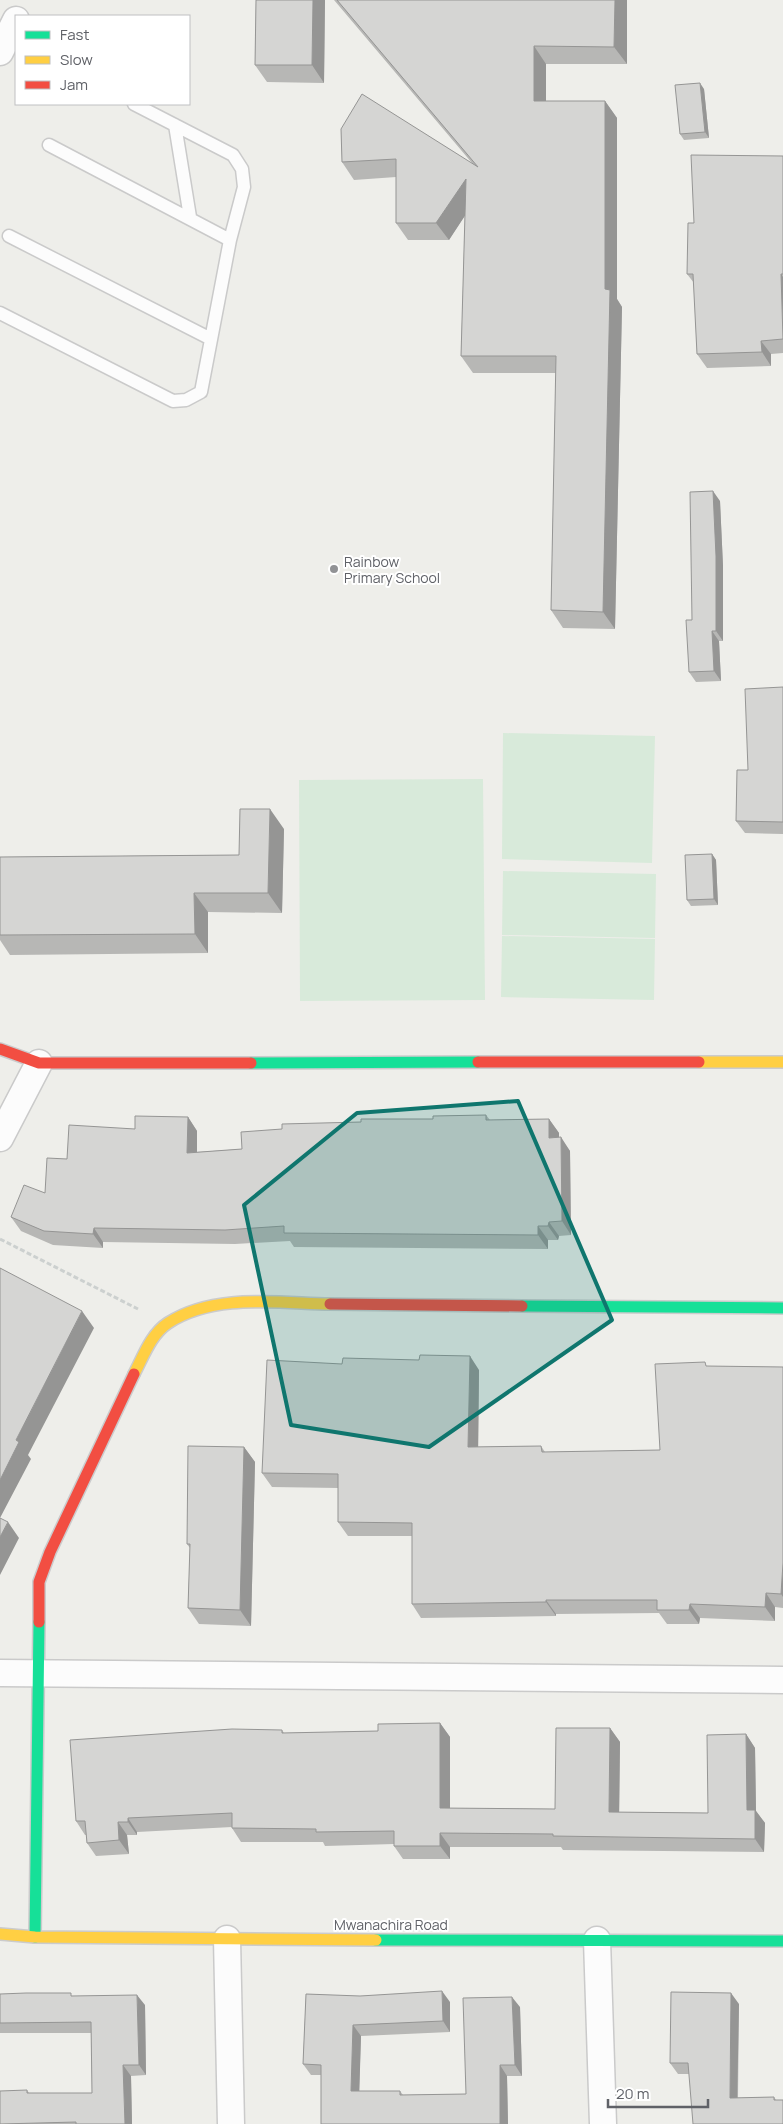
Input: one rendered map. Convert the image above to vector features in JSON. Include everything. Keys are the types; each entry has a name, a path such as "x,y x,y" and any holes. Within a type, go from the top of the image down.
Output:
{"street":[{"path":"20,15 26,0"},
{"path":"0,1049 39,1063 783,1062"},
{"path":"0,1138 39,1063"},
{"path":"35,1937 39,1582 50,1552 148,1346 168,1324 199,1309 235,1303 783,1308"},
{"path":"0,1673 37,1675 783,1680"},
{"name":"Mwanachira Road","path":"0,1934 35,1937 227,1939 783,1940"},
{"path":"227,1939 231,2124"},
{"path":"597,1940 603,2124"}],"lane":[{"path":"0,313 173,401 186,400 201,392 230,240 244,186 242,170 233,155 136,105"},
{"path":"175,126 190,217"},
{"path":"49,145 190,217 230,240"},
{"path":"10,236 211,339"}],"path":[{"path":"0,1239 168,1324"}],"highlighted area":[{"path":"518,1101 612,1320 429,1447 291,1425 244,1205 357,1113"}],"green space":[{"path":"503,733 655,736 652,863 502,859"},
{"path":"483,779 485,1000 300,1001 299,780"},
{"path":"503,871 656,874 655,938 502,935"},
{"path":"502,936 655,939 654,1000 501,997"}],"building":[{"path":"256,0 313,0 312,65 255,65"},
{"path":"337,0 615,0 614,47 534,46 534,101 605,101 605,289 610,290 603,612 551,610 556,356 461,356 466,179 436,223 396,223 396,159 342,162 341,129 362,94 478,167"},
{"path":"700,83 705,132 680,134 675,85"},
{"path":"691,155 783,156 783,274 781,274 783,339 761,341 762,352 697,354 693,274 687,274 688,223 694,223"},
{"path":"713,491 716,556 716,631 712,631 714,671 689,672 686,620 692,620 690,492"},
{"path":"783,687 783,822 736,821 737,770 748,770 745,689"},
{"path":"240,809 270,809 268,893 194,893 195,934 0,935 0,857 239,855"},
{"path":"712,854 714,899 687,900 685,855"},
{"path":"486,1115 486,1120 549,1119 549,1138 561,1137 562,1221 549,1222 548,1226 538,1226 538,1235 284,1233 284,1226 225,1230 94,1228 93,1234 44,1231 11,1217 24,1185 45,1193 47,1158 67,1159 69,1125 135,1129 135,1116 188,1117 187,1153 242,1149 241,1132 282,1129 282,1124 361,1122 361,1119 433,1119 433,1116"},
{"path":"0,1268 82,1311 16,1440 19,1442 0,1480"},
{"path":"420,1355 470,1356 468,1447 541,1446 542,1452 660,1450 655,1364 705,1362 706,1366 783,1367 783,1563 781,1594 766,1593 765,1607 690,1604 689,1610 657,1610 657,1600 546,1600 546,1602 412,1604 412,1523 338,1522 338,1474 262,1473 267,1360 342,1364 343,1358 419,1360"},
{"path":"188,1446 244,1447 240,1610 188,1608 190,1544 187,1544"},
{"path":"0,1518 8,1522 0,1537"},
{"path":"440,1723 440,1808 555,1809 556,1728 610,1728 609,1812 708,1813 707,1735 746,1734 747,1810 755,1810 755,1839 440,1833 440,1846 394,1846 394,1831 316,1832 316,1829 232,1828 232,1813 128,1818 128,1822 118,1822 119,1840 87,1843 85,1821 76,1821 70,1740 232,1729 282,1730 282,1733 378,1731 378,1724"},
{"path":"442,1991 443,2021 353,2025 351,2091 400,2091 400,2095 466,2094 463,1998 512,1997 515,2065 500,2065 500,2124 321,2124 321,2065 303,2064 306,1994 360,1996"},
{"path":"671,1992 731,1993 730,2098 774,2097 774,2100 783,2100 783,2124 693,2124 688,2063 670,2063"},
{"path":"71,1993 71,1996 137,1995 139,2065 123,2065 125,2124 76,2124 76,2122 0,2124 0,2091 27,2090 27,2093 92,2093 91,2022 0,2023 0,1994"}],"traffic: fast":[{"path":"251,1063 478,1062"},
{"path":"522,1306 783,1308"},
{"path":"35,1937 39,1622"},
{"path":"376,1940 783,1941"}],"traffic: slow":[{"path":"699,1062 783,1062"},
{"path":"134,1374 148,1346 162,1328 186,1314 205,1307 247,1302 330,1304"},
{"path":"0,1934 35,1937 376,1940"}],"traffic: jam":[{"path":"0,1049 39,1063 251,1063"},
{"path":"478,1062 699,1062"},
{"path":"330,1304 522,1306"},
{"path":"39,1622 39,1582 50,1552 134,1374"}],"place":[{"name":"Rainbow Primary School","path":"334,569"}]}
